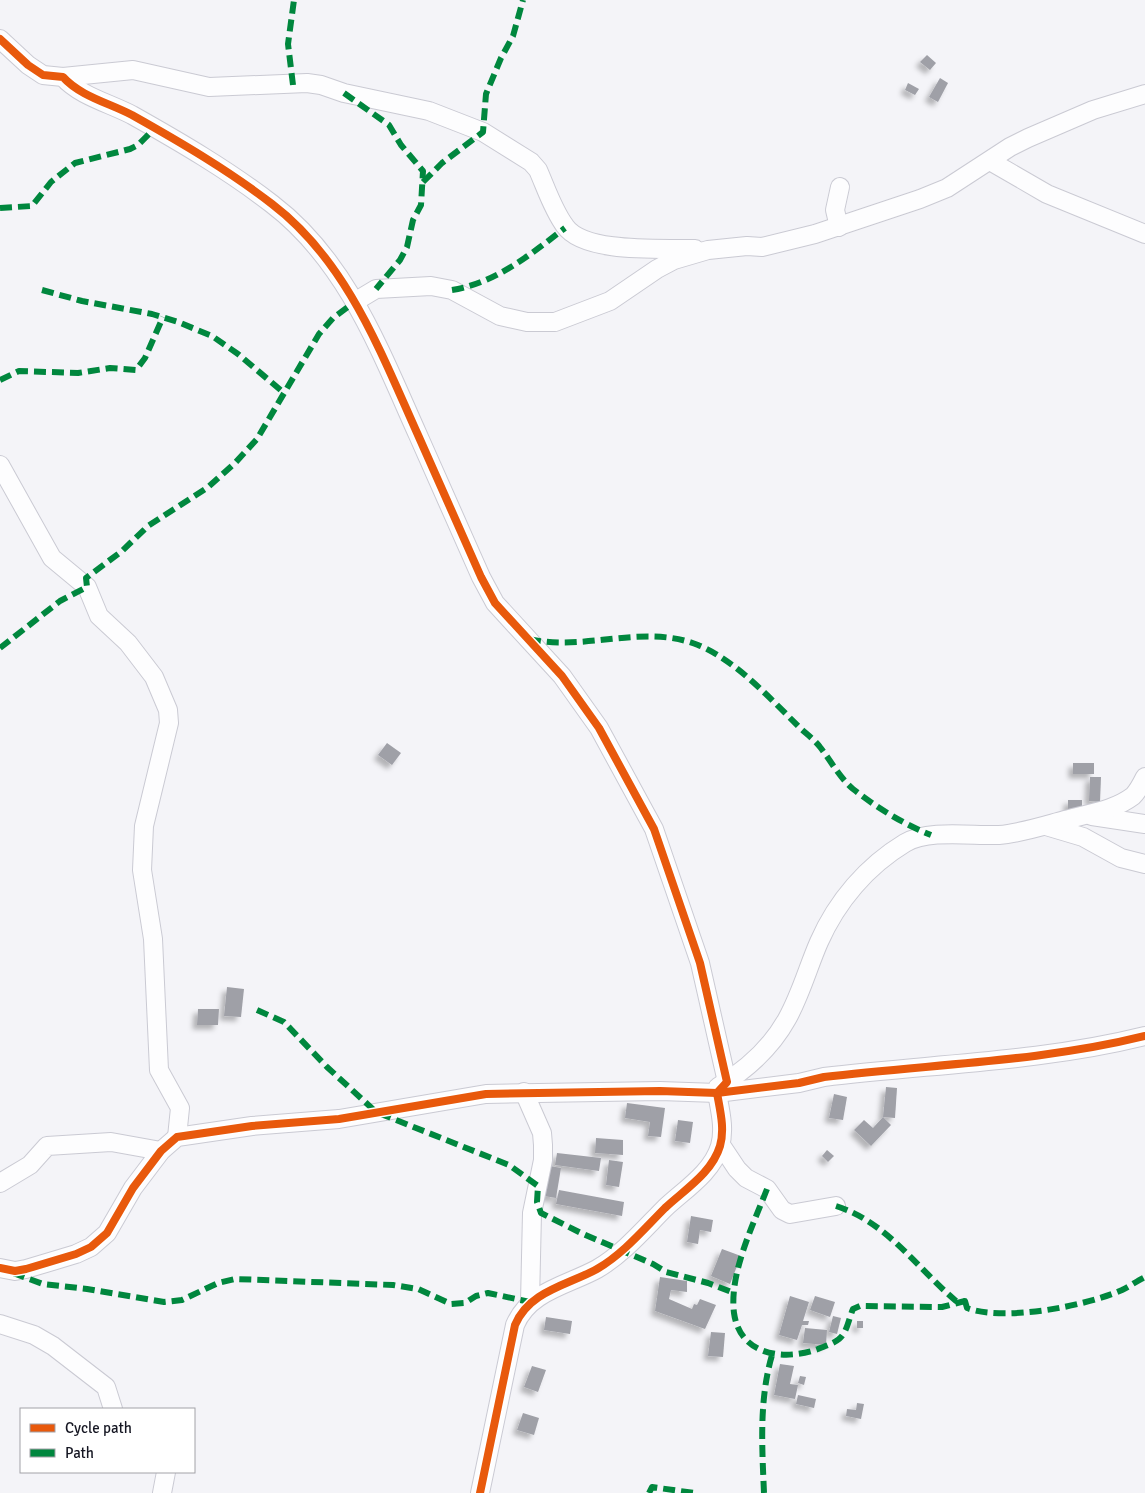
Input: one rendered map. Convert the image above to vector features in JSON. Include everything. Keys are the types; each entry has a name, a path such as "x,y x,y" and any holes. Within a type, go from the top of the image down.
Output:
{"street":[{"path":"0,39 43,75 63,77 133,70 209,87 307,83 428,111 482,132 531,162 538,170 565,228 585,241 612,247 708,250 747,246 762,247 839,227 947,188 990,162 1010,147 1054,126 1093,110 1145,94"},
{"path":"63,77 72,87 116,106 234,175 274,205 309,238 356,301 388,366 481,577 496,603 562,676 599,728 654,828 700,963 722,1126 721,1144 717,1154 694,1184 672,1202 613,1259 530,1302 519,1314 514,1325 480,1493"},
{"path":"990,162 1047,194 1145,234"},
{"path":"839,227 836,210 840,187"},
{"path":"356,301 376,289 432,286 452,290 500,316 527,322 555,322 610,301 656,269 674,260 708,250"},
{"path":"0,465 52,558 87,587 99,616 128,643 154,677 168,710 170,723 144,826 142,870 153,939 159,1070 180,1108 177,1136"},
{"path":"718,1089 756,1060 787,1020 820,940 834,915 850,890 889,853 910,840 931,835 1013,834 1106,810 1135,794 1145,777"},
{"path":"1084,815 1145,824"},
{"path":"1045,826 1083,837 1121,858 1145,864"},
{"path":"0,1268 15,1271 26,1269 91,1247 107,1233 133,1188 161,1151 177,1136 252,1126 339,1119 486,1094 718,1089 1024,1056 1120,1042 1145,1036"},
{"path":"524,1092 542,1133 543,1145 541,1169 532,1212 530,1302"},
{"path":"0,1183 30,1165 46,1146 111,1142 161,1151"},
{"path":"721,1144 737,1169 746,1178 767,1189 782,1210 790,1214 836,1206"},
{"path":"0,1324 34,1335 53,1346 106,1388 113,1408"},
{"path":"162,1493 166,1473"}],"building":[{"path":"927,55 936,63 930,70 920,62"},
{"path":"940,78 948,83 938,102 929,97"},
{"path":"908,83 919,89 915,95 905,90"},
{"path":"387,743 401,753 392,765 378,755"},
{"path":"1073,763 1094,763 1094,774 1073,774"},
{"path":"1090,777 1101,777 1100,802 1089,801"},
{"path":"1068,800 1082,800 1082,813 1068,813"},
{"path":"227,987 244,989 241,1017 224,1016"},
{"path":"198,1009 219,1009 218,1025 197,1025"},
{"path":"886,1087 897,1088 895,1118 883,1117"},
{"path":"834,1094 847,1097 843,1120 829,1118"},
{"path":"627,1103 665,1108 661,1137 648,1136 650,1122 625,1118"},
{"path":"883,1117 891,1125 871,1146 854,1130 864,1120 873,1128"},
{"path":"678,1120 693,1122 690,1143 675,1141"},
{"path":"596,1138 623,1140 623,1155 595,1153"},
{"path":"827,1150 834,1156 828,1162 822,1156"},
{"path":"557,1153 601,1158 599,1171 555,1165"},
{"path":"609,1160 623,1162 619,1187 606,1185"},
{"path":"550,1166 561,1168 556,1198 544,1196"},
{"path":"559,1190 624,1202 622,1216 556,1204"},
{"path":"691,1216 713,1220 711,1232 700,1230 698,1244 687,1242"},
{"path":"722,1249 741,1256 730,1284 711,1276"},
{"path":"660,1277 687,1281 687,1292 671,1290 669,1299 692,1309 694,1304 697,1305 700,1299 716,1305 705,1329 655,1311"},
{"path":"790,1296 809,1302 803,1321 809,1321 808,1325 802,1325 797,1340 779,1335"},
{"path":"815,1296 835,1302 830,1317 810,1310"},
{"path":"833,1316 841,1318 837,1334 829,1332"},
{"path":"546,1317 572,1321 570,1334 544,1330"},
{"path":"857,1321 863,1321 863,1328 857,1328"},
{"path":"805,1328 827,1330 826,1345 803,1343"},
{"path":"711,1332 725,1333 723,1357 708,1356"},
{"path":"780,1364 794,1366 790,1384 798,1385 795,1399 774,1395"},
{"path":"532,1366 546,1370 538,1392 524,1387"},
{"path":"800,1376 806,1377 804,1385 798,1383"},
{"path":"798,1395 816,1399 814,1408 796,1404"},
{"path":"857,1403 864,1404 861,1419 846,1416 847,1409 856,1410"},
{"path":"523,1413 539,1418 534,1435 517,1430"}],"marked path":[{"path":"293,85 288,44 294,0"},
{"path":"423,182 442,163 483,132 486,94 501,58 513,36 523,0"},
{"path":"344,93 389,125 401,145 423,171 421,205 413,220 407,247 400,260 376,289"},
{"path":"0,208 32,206 51,182 75,163 130,149 138,145 155,128"},
{"path":"452,290 483,281 498,274 526,257 565,228"},
{"path":"42,290 82,301 152,314 212,336 238,354 283,392"},
{"path":"0,648 60,601 87,587 86,578 122,551 148,526 207,488 235,463 257,439 319,334 333,318 356,301"},
{"path":"0,380 19,371 78,373 110,368 136,370 145,358 163,317"},
{"path":"529,639 571,642 656,637 677,639 698,645 739,670 776,704 815,741 839,774 853,789 890,815 931,835"},
{"path":"257,1010 284,1022 327,1067 376,1112 509,1165 538,1186 537,1202 541,1213 581,1233 653,1264 666,1272 708,1283 734,1293"},
{"path":"767,1189 743,1250 733,1298 734,1313 738,1327 745,1338 754,1346 766,1352 778,1354 805,1353 839,1339 846,1329 853,1309 860,1306 942,1307 965,1301"},
{"path":"836,1206 854,1213 886,1234 956,1301 965,1301 967,1308 983,1312 1023,1313 1088,1302 1122,1290 1145,1277"},
{"path":"13,1273 43,1284 87,1289 164,1302 182,1300 218,1283 235,1279 393,1285 418,1289 451,1304 465,1303 476,1296 488,1293 530,1302"},
{"path":"764,1493 763,1406 772,1355"},
{"path":"649,1493 652,1487 694,1493"}],"cycle path":[{"path":"0,39 28,65 43,75 63,77 86,94 132,115 221,168 272,204 298,227 321,253 359,310 375,341 481,577 495,603 562,676 599,728 654,829 700,963 727,1082 717,1093 722,1120 722,1133 716,1156 704,1173 616,1256 586,1275 550,1290 521,1313 515,1325 480,1493"},
{"path":"0,1268 15,1271 26,1269 76,1254 91,1247 107,1233 133,1188 161,1151 177,1137 252,1126 339,1119 486,1094 660,1091 717,1093 799,1083 824,1077 1066,1052 1145,1036"}]}
